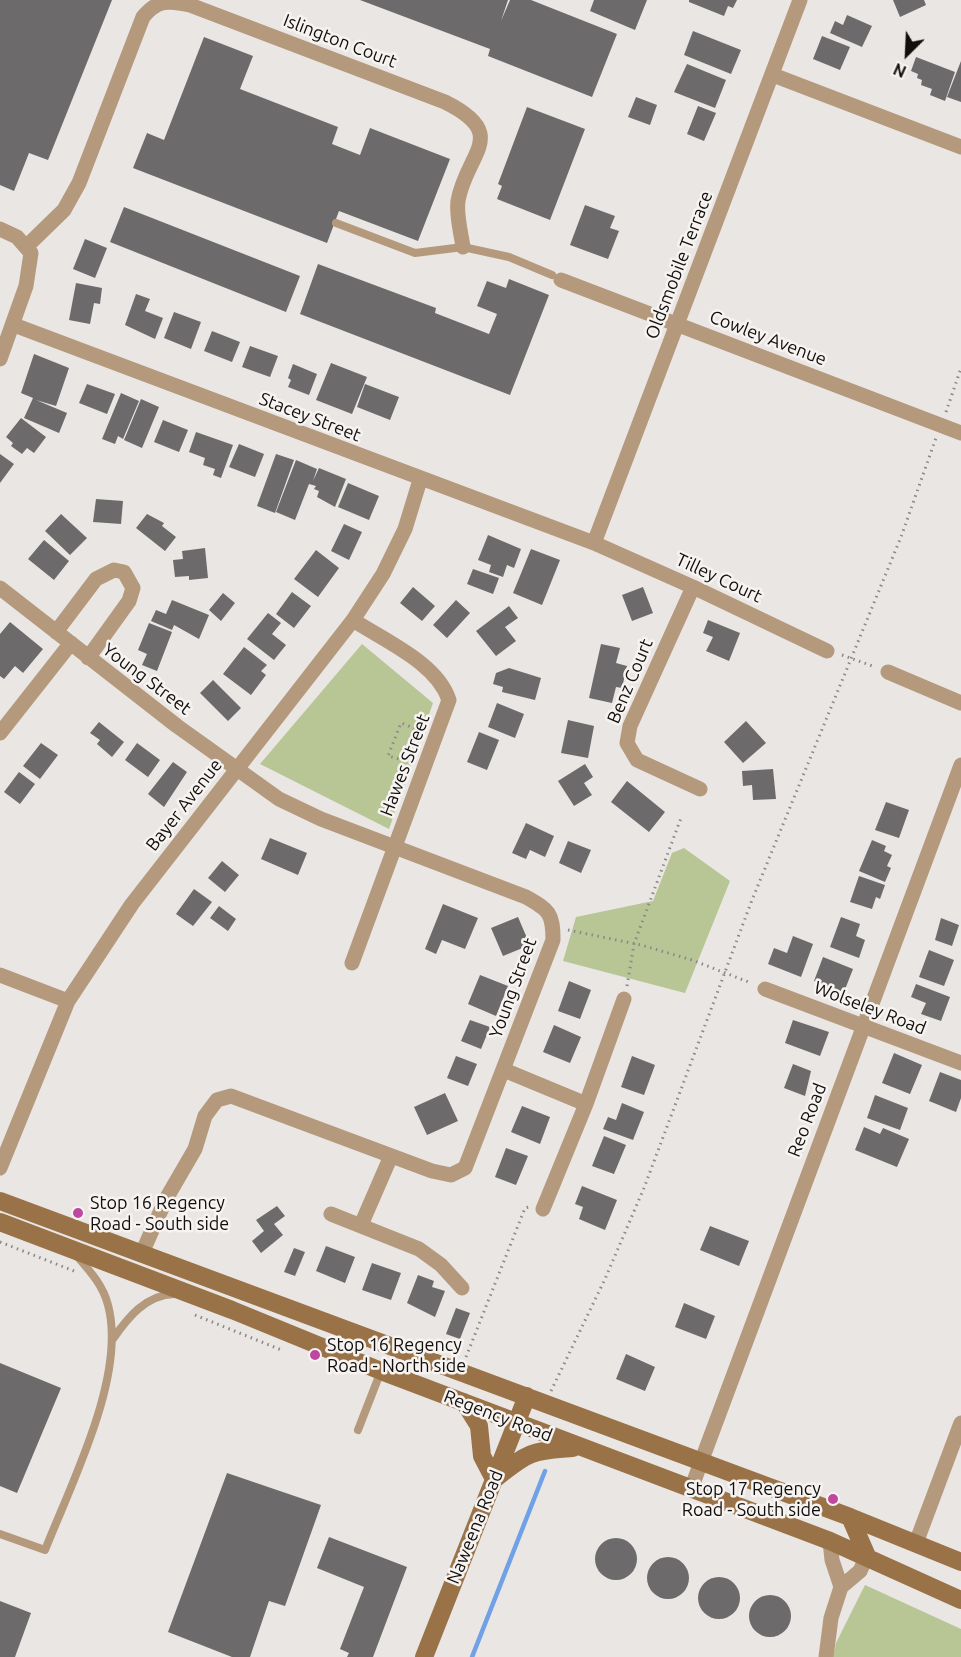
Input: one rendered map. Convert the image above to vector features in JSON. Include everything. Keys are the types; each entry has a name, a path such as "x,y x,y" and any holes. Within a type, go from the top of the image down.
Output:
{"main road":[{"name":"Regency Road","path":"0,1201 850,1517 961,1562"},
{"name":"Regency Road","path":"0,1222 381,1371 830,1541 961,1600"},
{"path":"135,1274 142,1253"},
{"path":"381,1371 390,1345"},
{"name":"Naweena Road","path":"424,1657 526,1396"},
{"path":"464,1402 479,1426 482,1456 494,1479 525,1455 538,1450 581,1447"},
{"path":"850,1517 867,1556"}],"street":[{"name":"Oldsmobile Terrace","path":"594,543 800,0"},
{"name":"Islington Court","path":"27,246 42,234 69,203 143,17 153,5 165,1 190,5 434,98 468,114 480,127 480,143 458,202 463,247"},
{"path":"773,75 961,147"},
{"path":"0,229 27,246 31,253 14,325 0,359"},
{"name":"Cowley Avenue","path":"556,277 961,433"},
{"name":"Stacey Street","path":"14,325 420,480 594,543"},
{"name":"Bayer Avenue","path":"0,1168 68,1000 132,904 353,620 383,574 405,529 420,480"},
{"name":"Tilley Court","path":"594,543 827,651"},
{"path":"56,632 96,579 114,570 124,573 133,588 129,601 88,658"},
{"name":"Benz Court","path":"693,587 630,726 627,743 638,760 700,789"},
{"name":"Young Street","path":"0,588 88,658 279,799 395,848 526,897 547,909 553,923 553,940 465,1168 451,1175 391,1156 231,1096 217,1100 205,1116 195,1149 166,1199 142,1253"},
{"name":"Hawes Street","path":"352,963 449,700 444,684 430,669 353,620"},
{"path":"0,733 71,643"},
{"path":"888,672 961,703"},
{"name":"Reo Road","path":"691,1489 961,765"},
{"path":"0,975 68,1000"},
{"name":"Wolseley Road","path":"765,989 961,1064"},
{"path":"545,1205 586,1104 624,999"},
{"path":"504,1070 586,1104"},
{"path":"360,1225 391,1156"},
{"path":"331,1214 430,1255 462,1288"},
{"path":"916,1543 961,1424"},
{"path":"830,1541 832,1560 841,1587"},
{"path":"826,1657 831,1618 841,1587 860,1571 867,1556"}],"lane":[{"path":"336,223 415,253 463,247 509,257 556,277"},
{"path":"0,1534 45,1550 102,1405 113,1339 109,1306 103,1290 74,1252"},
{"path":"113,1339 127,1318 143,1305 165,1294 188,1294"},
{"path":"358,1430 381,1371"}],"path":[{"path":"549,1395 605,1279 644,1188 725,973 900,537 961,368"},
{"path":"827,651 888,672"},
{"path":"413,722 413,727"},
{"path":"410,762 388,756 401,723 421,730 418,741"},
{"path":"412,769 410,762 414,752"},
{"path":"624,999 634,944 681,818"},
{"path":"553,923 571,932 634,944 692,960 765,989"},
{"path":"465,1359 525,1209 545,1205"},
{"path":"0,1242 80,1273"}],"green space":[{"path":"362,644 433,703 389,829 260,764"},
{"path":"684,848 730,881 685,993 563,961 576,917 653,901 672,853"},
{"path":"865,1585 961,1629 961,1657 833,1657 836,1643"}],"building":[{"path":"0,0 112,0 48,160 29,153 14,191 0,185"},
{"path":"360,0 508,0 501,21 510,0 531,0 617,34 592,97 488,56 490,49"},
{"path":"594,0 647,0 635,30 590,11"},
{"path":"689,0 737,0 733,8 728,6 724,16 689,2"},
{"path":"893,0 924,0 926,5 900,17"},
{"path":"847,15 872,26 862,47 830,33 835,21 843,25"},
{"path":"693,31 741,50 731,74 684,55"},
{"path":"822,36 850,47 840,70 813,59"},
{"path":"204,37 253,56 240,89 338,127 332,144 360,155 370,128 450,159 418,241 339,211 327,243 133,168 147,133 164,140"},
{"path":"916,57 955,72 945,101 930,95 932,89 921,85 922,80 917,78 918,74 911,71"},
{"path":"961,61 961,102 947,97"},
{"path":"687,64 726,80 715,108 674,92"},
{"path":"636,97 657,105 650,125 628,117"},
{"path":"698,106 716,113 704,141 687,134"},
{"path":"527,107 585,129 550,220 497,199 502,186 498,184"},
{"path":"585,205 615,216 610,228 619,231 608,259 570,245"},
{"path":"124,207 300,276 286,312 110,242"},
{"path":"85,239 107,248 95,278 73,269"},
{"path":"318,264 436,308 435,313 489,334 497,314 477,306 487,281 506,288 509,279 549,295 510,395 300,314"},
{"path":"76,283 102,288 100,304 94,303 90,324 69,320"},
{"path":"136,294 150,299 145,311 163,318 155,339 125,325"},
{"path":"174,312 201,322 191,349 164,338"},
{"path":"212,331 240,342 232,362 204,351"},
{"path":"250,346 278,356 270,377 242,367"},
{"path":"34,354 69,368 56,406 36,400 67,413 59,433 24,418 33,398 21,393"},
{"path":"331,363 367,377 352,414 316,400"},
{"path":"293,364 317,374 309,395 288,387 291,380 288,378"},
{"path":"87,384 115,394 107,414 79,403"},
{"path":"365,384 399,397 390,420 357,407"},
{"path":"121,393 139,401 123,439 118,436 115,444 102,439"},
{"path":"141,399 159,407 142,448 124,440"},
{"path":"21,418 46,437 34,453 27,448 22,454 11,446 13,443 6,437"},
{"path":"163,420 188,430 179,452 154,442"},
{"path":"196,432 233,445 221,478 213,475 215,469 203,465 205,458 189,452"},
{"path":"239,444 264,454 255,477 229,467"},
{"path":"0,454 14,464 0,483"},
{"path":"276,454 294,460 275,513 257,506"},
{"path":"296,460 317,469 313,481 319,468 346,479 335,507 317,497 319,491 314,489 316,486 309,484 295,520 276,512"},
{"path":"348,483 379,496 369,520 338,507"},
{"path":"96,499 123,501 121,524 93,522"},
{"path":"61,514 87,538 70,555 45,531"},
{"path":"147,514 164,523 162,526 176,537 165,551 136,528"},
{"path":"344,524 362,532 349,560 331,551"},
{"path":"488,535 521,549 514,568 507,565 503,577 489,572 491,565 478,560"},
{"path":"44,540 69,561 54,580 28,559"},
{"path":"205,548 208,578 189,580 189,576 175,577 173,560 183,559 182,551"},
{"path":"531,549 560,560 542,605 513,593"},
{"path":"316,550 339,568 318,597 294,579"},
{"path":"473,569 499,578 493,594 467,584"},
{"path":"413,587 435,606 422,621 400,603"},
{"path":"643,587 653,613 632,621 622,595"},
{"path":"292,592 311,606 294,628 276,614"},
{"path":"223,593 235,603 221,621 209,610"},
{"path":"172,600 209,615 199,639 174,625 172,630 151,621 156,610 166,614"},
{"path":"456,600 470,613 447,638 433,625"},
{"path":"509,606 518,618 505,627 516,641 496,656 476,631"},
{"path":"268,613 281,623 272,634 286,645 274,660 247,639"},
{"path":"708,620 740,633 729,661 706,651 713,637 703,633"},
{"path":"10,622 43,649 23,673 15,666 4,679 0,676 0,634"},
{"path":"149,623 172,632 157,671 142,665 147,654 138,650"},
{"path":"601,644 620,648 616,663 627,666 622,688 616,687 612,703 589,698"},
{"path":"244,647 267,665 261,671 266,675 251,695 223,674"},
{"path":"509,668 541,678 535,700 502,692 503,687 493,684 496,673"},
{"path":"213,680 241,708 228,721 200,693"},
{"path":"497,703 524,714 515,738 488,727"},
{"path":"568,720 594,726 588,758 561,753"},
{"path":"746,721 766,743 743,763 724,742"},
{"path":"99,722 124,742 112,757 97,744 100,740 90,733"},
{"path":"479,732 499,740 487,770 467,762"},
{"path":"41,743 58,755 40,779 23,766"},
{"path":"137,743 160,760 148,777 125,760"},
{"path":"173,762 187,772 164,807 148,794"},
{"path":"585,764 593,777 584,783 592,795 574,806 558,781"},
{"path":"773,769 776,799 753,800 752,785 743,786 742,771"},
{"path":"19,772 35,784 20,804 4,792"},
{"path":"627,781 665,812 649,832 611,802"},
{"path":"886,802 909,810 899,838 875,830"},
{"path":"526,823 554,836 545,857 530,850 526,859 512,853"},
{"path":"270,838 307,853 298,875 261,859"},
{"path":"872,840 886,846 884,851 892,855 887,866 891,868 885,882 859,871"},
{"path":"568,841 591,850 581,873 559,863"},
{"path":"222,861 239,875 225,892 208,878"},
{"path":"859,876 885,885 880,899 876,897 872,909 850,902"},
{"path":"194,889 212,902 193,926 176,914"},
{"path":"443,904 478,918 465,949 442,940 436,954 425,949"},
{"path":"219,906 236,919 228,931 210,918"},
{"path":"518,917 530,945 503,956 491,928"},
{"path":"841,917 860,924 856,936 865,940 859,958 830,947"},
{"path":"941,918 959,925 952,946 935,940"},
{"path":"793,936 813,944 801,977 768,964 774,948 787,953"},
{"path":"929,950 954,960 944,986 919,977"},
{"path":"823,957 853,969 844,992 814,981"},
{"path":"480,975 508,986 496,1016 468,1004"},
{"path":"569,981 591,990 580,1019 558,1011"},
{"path":"916,984 950,997 941,1021 921,1014 926,1003 911,997"},
{"path":"470,1020 490,1027 481,1049 461,1041"},
{"path":"793,1020 829,1032 820,1056 785,1043"},
{"path":"554,1025 581,1037 570,1063 543,1052"},
{"path":"894,1053 922,1065 910,1094 882,1083"},
{"path":"456,1056 477,1064 468,1086 447,1078"},
{"path":"632,1056 655,1065 644,1095 621,1087"},
{"path":"793,1064 811,1071 805,1096 784,1088"},
{"path":"940,1072 961,1080 961,1098 956,1112 929,1101"},
{"path":"445,1093 458,1121 427,1135 414,1107"},
{"path":"875,1095 908,1108 900,1130 867,1118"},
{"path":"622,1103 644,1112 633,1140 603,1129 608,1117 616,1120"},
{"path":"522,1106 550,1117 540,1144 511,1132"},
{"path":"864,1127 880,1134 883,1128 909,1139 897,1167 855,1150"},
{"path":"604,1136 626,1145 614,1174 592,1166"},
{"path":"506,1148 528,1156 516,1185 495,1177"},
{"path":"582,1186 617,1200 605,1230 579,1219 583,1207 575,1204"},
{"path":"277,1206 285,1216 274,1224 283,1235 261,1253 252,1241 264,1231 256,1220"},
{"path":"710,1226 749,1241 739,1266 700,1250"},
{"path":"326,1246 355,1257 345,1283 316,1271"},
{"path":"294,1248 305,1252 295,1276 284,1272"},
{"path":"372,1263 401,1273 391,1300 362,1290"},
{"path":"418,1275 434,1281 432,1287 445,1291 435,1317 407,1303"},
{"path":"684,1303 715,1316 706,1339 675,1327"},
{"path":"456,1308 470,1313 460,1339 446,1334"},
{"path":"626,1354 655,1367 645,1391 616,1379"},
{"path":"0,1363 61,1388 17,1493 0,1486"},
{"path":"227,1473 321,1505 285,1606 269,1601 250,1657 232,1657 168,1632"},
{"path":"329,1537 407,1567 373,1657 347,1657 349,1653 340,1649 364,1587 317,1568"},
{"path":"616,1538 624,1539 631,1544 636,1551 636,1567 631,1574 624,1579 616,1580 608,1579 601,1574 596,1567 595,1559 596,1551 601,1544 608,1539"},
{"path":"668,1557 676,1558 683,1563 688,1570 688,1586 683,1593 676,1598 668,1599 660,1598 653,1593 648,1586 647,1578 648,1570 653,1563 660,1558"},
{"path":"719,1577 727,1578 734,1583 739,1590 739,1606 734,1613 727,1618 719,1619 711,1618 704,1613 699,1606 698,1598 699,1590 704,1583 711,1578"},
{"path":"770,1595 778,1596 785,1601 790,1608 790,1624 785,1631 778,1636 770,1637 762,1636 755,1631 750,1624 749,1616 750,1608 755,1601 762,1596"},
{"path":"0,1601 31,1613 15,1657 0,1657"}],"waterway":[{"path":"472,1657 545,1471"}],"place":[{"name":"Stop 16 Regency Road - South side","path":"78,1213"},
{"name":"Stop 16 Regency Road - North side","path":"315,1355"},
{"name":"Stop 17 Regency Road - South side","path":"833,1499"}]}
